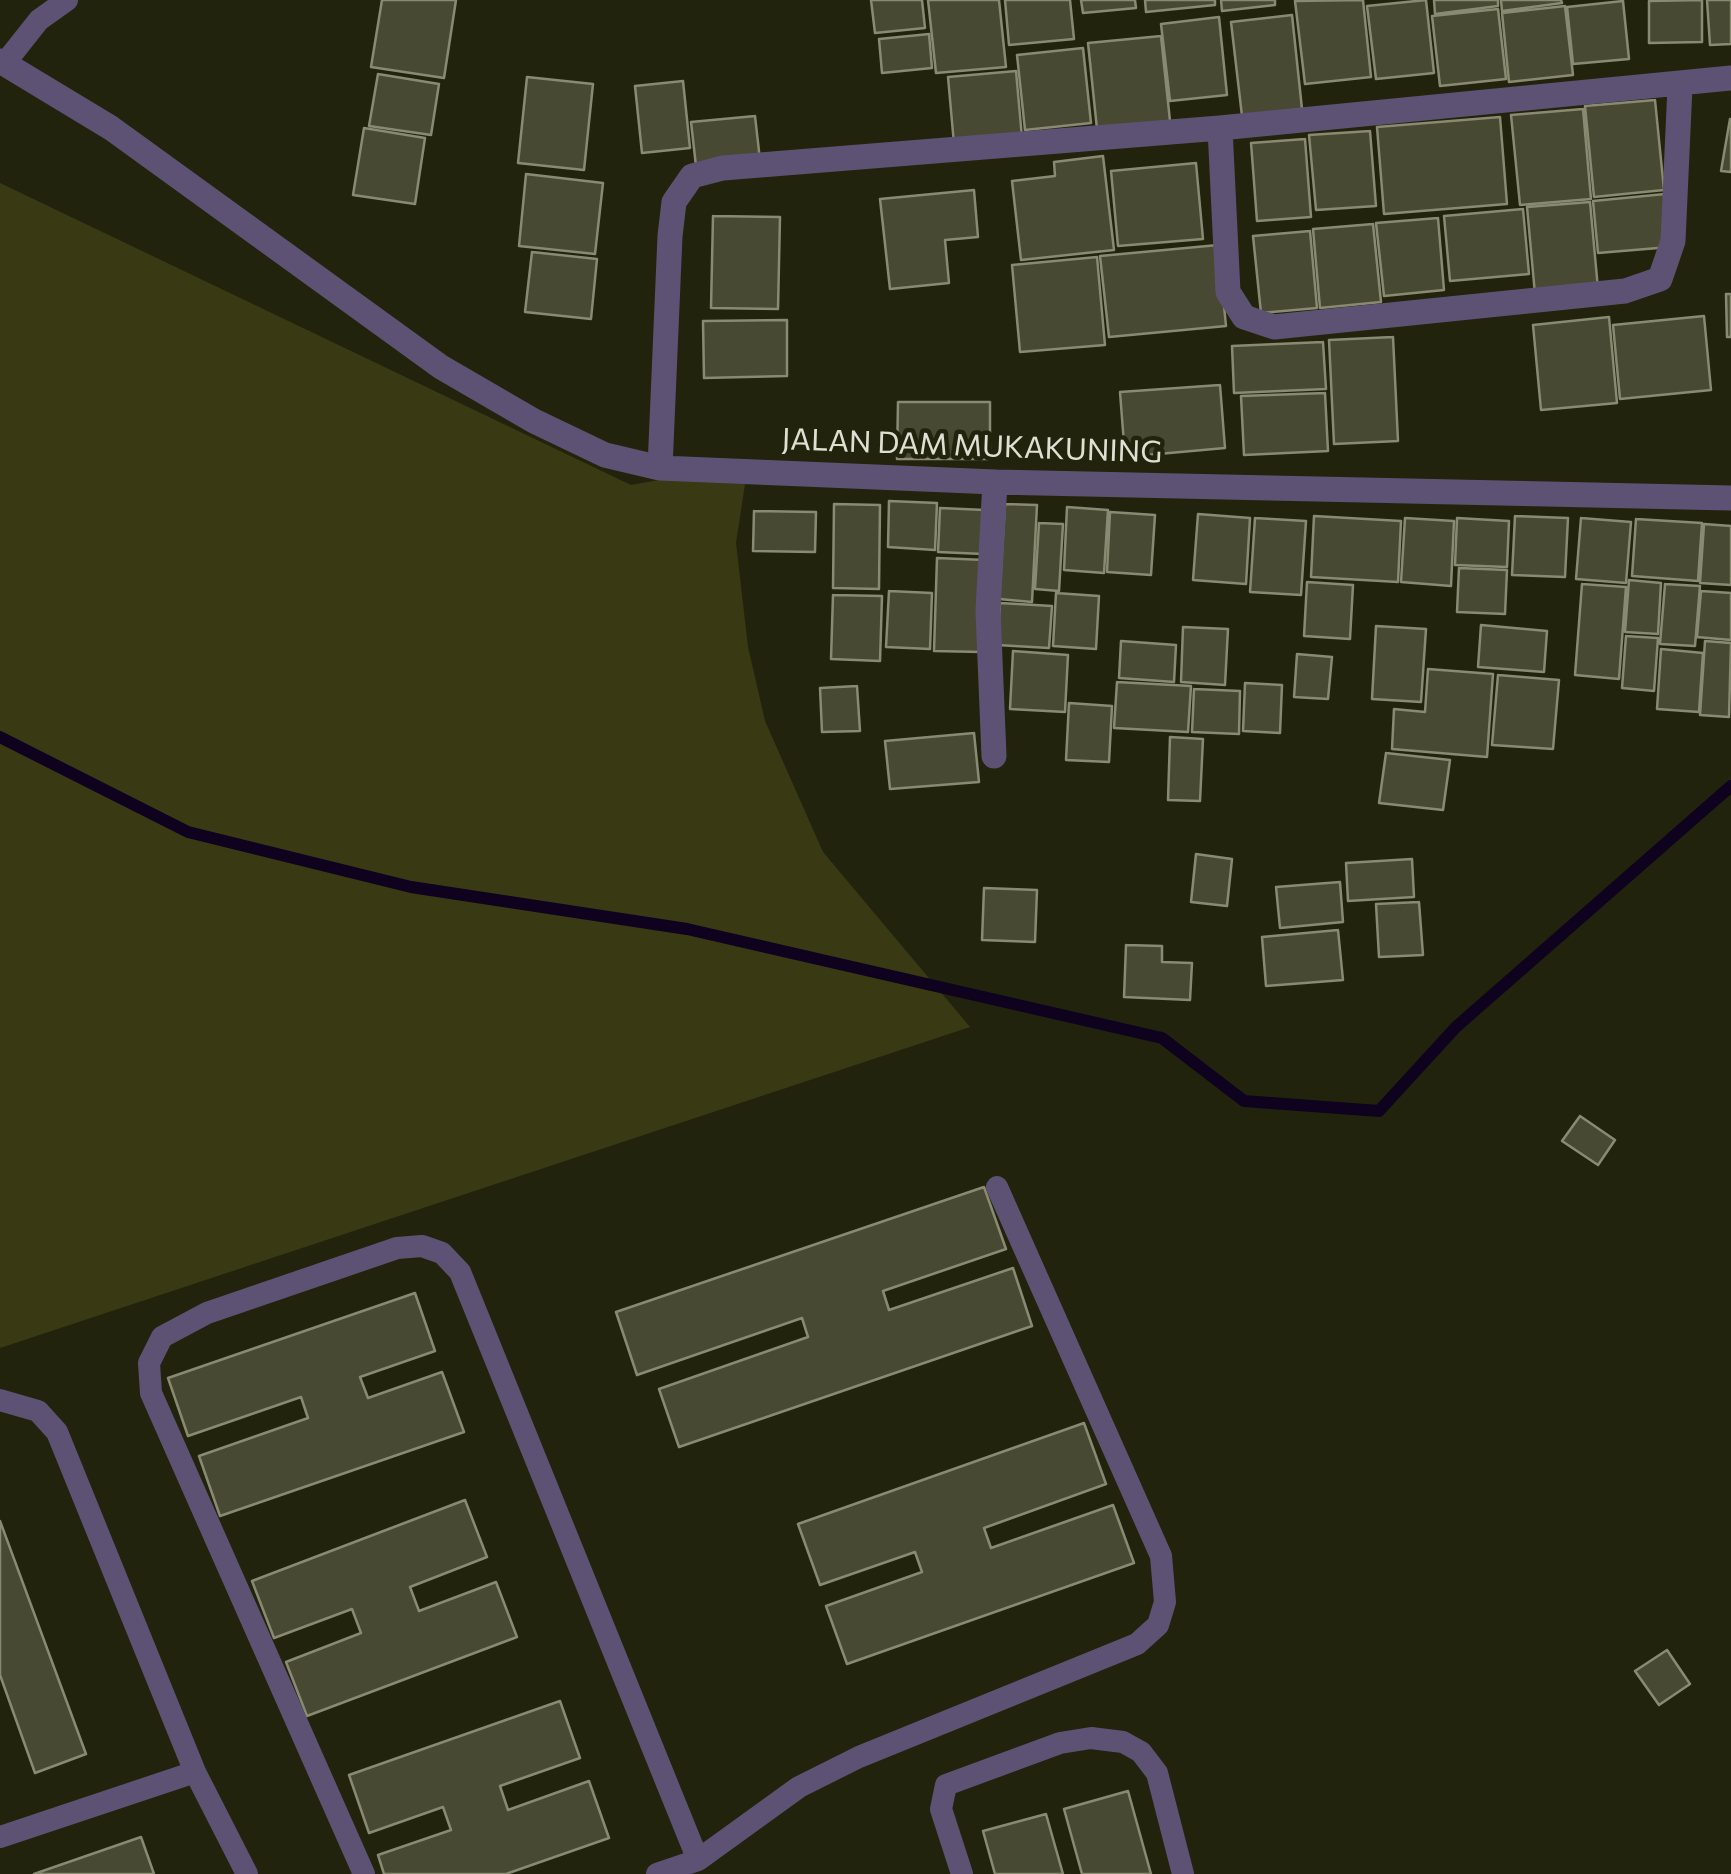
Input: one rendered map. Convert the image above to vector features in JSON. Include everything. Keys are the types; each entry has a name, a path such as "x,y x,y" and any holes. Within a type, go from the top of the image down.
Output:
{"street":[{"name":"JALAN DAM MUKAKUNING","path":"2,62 111,128 441,367 534,421 605,455 660,468 995,482 1731,498"},
{"path":"660,468 670,236 674,202 692,176 723,168 1220,128 1731,78"},
{"path":"1220,128 1228,292 1244,318 1274,327 1625,291 1660,278 1673,241 1680,86"},
{"path":"994,756 988,611 995,482"}],"lane":[{"path":"2,62 39,20 67,0"},
{"path":"657,1874 698,1860 799,1787 860,1756 1137,1644 1158,1626 1165,1602 1161,1556 997,1187"},
{"path":"364,1874 151,1393 150,1362 162,1338 207,1313 397,1248 422,1246 442,1253 460,1272 698,1860"},
{"path":"0,1400 38,1411 58,1432 194,1772 247,1874"},
{"path":"962,1874 940,1809 946,1786 1060,1743 1091,1738 1123,1742 1140,1752 1157,1773 1184,1874"},
{"path":"0,1837 194,1772"}],"shaded area":[{"path":"0,183 631,485 748,464 736,543 748,647 765,721 823,852 970,1027 0,1348"}],"building":[{"path":"382,0 456,0 444,78 371,67"},
{"path":"871,0 922,0 925,28 875,33"},
{"path":"928,0 999,0 1006,67 936,73"},
{"path":"1005,0 1070,0 1074,39 1009,45"},
{"path":"1081,0 1135,0 1136,8 1083,13"},
{"path":"1145,0 1215,0 1215,5 1146,12"},
{"path":"1221,0 1275,0 1275,5 1222,11"},
{"path":"1363,0 1371,77 1305,84 1295,1"},
{"path":"1426,0 1434,73 1376,79 1367,6"},
{"path":"1434,0 1498,0 1498,6 1435,14"},
{"path":"1501,0 1561,0 1562,3 1502,11"},
{"path":"1702,0 1702,42 1649,43 1649,1"},
{"path":"1707,0 1731,0 1731,44 1710,45"},
{"path":"1623,1 1629,59 1573,64 1567,7"},
{"path":"1565,6 1573,75 1509,82 1502,13"},
{"path":"1498,9 1506,79 1440,86 1432,16"},
{"path":"1292,15 1302,109 1242,116 1231,22"},
{"path":"1219,17 1227,95 1170,101 1161,24"},
{"path":"929,34 932,68 882,73 879,39"},
{"path":"1161,36 1170,121 1097,129 1088,43"},
{"path":"1083,48 1091,123 1025,130 1017,55"},
{"path":"1016,71 1022,138 954,144 948,77"},
{"path":"378,74 439,84 431,135 369,126"},
{"path":"527,77 593,84 584,170 518,163"},
{"path":"683,81 690,148 642,153 635,86"},
{"path":"1655,100 1664,190 1594,197 1585,106"},
{"path":"1583,109 1591,199 1520,205 1511,115"},
{"path":"755,116 760,160 696,166 691,122"},
{"path":"1500,117 1507,204 1384,214 1377,127"},
{"path":"1731,119 1731,172 1721,171"},
{"path":"364,128 425,138 415,204 353,195"},
{"path":"1370,131 1376,206 1316,210 1309,135"},
{"path":"1305,139 1311,217 1257,221 1251,143"},
{"path":"1103,156 1114,250 1021,260 1012,181 1055,176 1054,162"},
{"path":"1196,163 1203,239 1118,246 1111,171"},
{"path":"526,174 603,183 595,254 519,246"},
{"path":"974,190 978,237 945,240 949,283 890,289 880,199"},
{"path":"1665,194 1670,247 1598,253 1593,201"},
{"path":"1590,202 1598,289 1535,294 1527,207"},
{"path":"1523,209 1529,274 1450,281 1444,216"},
{"path":"713,216 780,217 778,309 711,308"},
{"path":"1438,218 1444,290 1384,296 1376,223"},
{"path":"1373,224 1381,302 1320,308 1313,229"},
{"path":"1310,231 1317,308 1261,313 1253,236"},
{"path":"1218,245 1226,326 1109,337 1100,256"},
{"path":"532,252 597,259 591,319 525,312"},
{"path":"1097,257 1105,345 1020,352 1012,265"},
{"path":"1726,294 1731,294 1731,337 1727,337"},
{"path":"1704,316 1711,390 1620,399 1613,325"},
{"path":"1609,317 1617,403 1541,410 1533,325"},
{"path":"787,320 787,376 704,378 703,321"},
{"path":"1393,337 1398,441 1334,444 1329,340"},
{"path":"1323,342 1326,389 1234,393 1232,346"},
{"path":"1220,385 1225,448 1125,457 1120,392"},
{"path":"1325,393 1328,451 1244,455 1241,396"},
{"path":"898,402 990,402 990,459 897,459"},
{"path":"889,501 937,503 935,550 888,547"},
{"path":"834,504 880,505 879,589 833,588"},
{"path":"1005,504 1037,505 1032,602 999,599"},
{"path":"1067,507 1108,510 1104,573 1064,570"},
{"path":"940,508 985,510 983,554 938,552"},
{"path":"754,511 816,512 815,552 753,551"},
{"path":"1110,512 1155,515 1151,575 1107,572"},
{"path":"1198,514 1250,518 1246,584 1193,580"},
{"path":"1314,516 1401,521 1398,582 1311,577"},
{"path":"1515,516 1568,518 1565,577 1512,575"},
{"path":"1255,518 1306,521 1301,595 1250,592"},
{"path":"1405,518 1454,521 1451,586 1401,582"},
{"path":"1457,518 1509,521 1507,567 1455,565"},
{"path":"1581,518 1631,522 1626,583 1576,579"},
{"path":"1636,519 1702,523 1698,581 1632,576"},
{"path":"1039,523 1063,524 1059,591 1035,589"},
{"path":"1704,524 1731,526 1731,585 1700,583"},
{"path":"937,558 985,560 982,652 934,651"},
{"path":"1459,568 1507,570 1505,614 1457,612"},
{"path":"1629,580 1661,583 1658,634 1625,632"},
{"path":"1307,582 1353,585 1350,639 1304,636"},
{"path":"1582,584 1626,587 1619,679 1575,675"},
{"path":"1665,584 1700,586 1695,646 1660,644"},
{"path":"889,591 932,593 930,649 886,647"},
{"path":"1701,591 1731,593 1731,640 1697,637"},
{"path":"1056,593 1099,596 1096,649 1053,646"},
{"path":"833,595 882,596 880,661 831,659"},
{"path":"1000,603 1052,606 1049,648 997,645"},
{"path":"1481,625 1547,631 1544,672 1478,667"},
{"path":"1376,626 1426,629 1421,702 1372,699"},
{"path":"1183,627 1228,629 1225,685 1181,682"},
{"path":"1626,636 1658,638 1654,691 1622,688"},
{"path":"1121,641 1176,645 1174,682 1119,678"},
{"path":"1705,641 1731,643 1729,717 1700,715"},
{"path":"1661,649 1703,653 1699,712 1657,709"},
{"path":"1013,651 1068,655 1065,712 1010,709"},
{"path":"1297,654 1332,657 1328,699 1294,697"},
{"path":"1428,669 1493,674 1487,757 1392,749 1394,709 1425,712"},
{"path":"1498,675 1559,680 1553,749 1492,745"},
{"path":"1117,682 1191,686 1188,732 1114,728"},
{"path":"1245,683 1282,685 1280,733 1243,731"},
{"path":"857,686 860,731 822,732 820,688"},
{"path":"1194,689 1240,691 1239,734 1192,732"},
{"path":"1069,703 1112,706 1109,762 1066,760"},
{"path":"974,733 979,782 890,789 885,741"},
{"path":"1170,737 1203,739 1200,801 1168,800"},
{"path":"1386,753 1450,760 1443,810 1379,803"},
{"path":"1196,854 1232,859 1227,906 1191,902"},
{"path":"1412,859 1414,897 1348,901 1346,863"},
{"path":"1340,882 1343,922 1280,928 1276,887"},
{"path":"984,888 1037,890 1035,942 982,940"},
{"path":"1419,902 1423,955 1379,957 1376,904"},
{"path":"1338,930 1343,980 1266,986 1262,937"},
{"path":"1126,945 1162,946 1162,962 1192,963 1190,1000 1124,997"},
{"path":"1580,1116 1615,1140 1598,1165 1562,1141"},
{"path":"984,1187 1006,1249 883,1291 889,1310 1013,1268 1032,1326 679,1447 659,1389 808,1337 802,1318 637,1375 616,1312"},
{"path":"415,1293 435,1351 360,1377 368,1398 442,1372 464,1432 220,1516 199,1456 308,1418 301,1397 188,1436 168,1378"},
{"path":"1084,1423 1106,1484 984,1528 991,1548 1113,1505 1134,1563 847,1664 826,1606 922,1572 915,1552 820,1585 798,1524"},
{"path":"465,1500 487,1557 410,1587 419,1611 496,1582 517,1637 307,1716 286,1662 361,1633 352,1609 274,1638 252,1581"},
{"path":"0,1521 86,1754 35,1773 0,1675"},
{"path":"1667,1650 1690,1684 1659,1705 1635,1671"},
{"path":"560,1701 580,1758 500,1786 508,1810 589,1781 609,1838 506,1874 384,1874 378,1855 451,1830 443,1807 369,1833 349,1775"},
{"path":"1128,1791 1151,1874 1082,1874 1064,1809"},
{"path":"1046,1814 1063,1874 995,1874 983,1831"},
{"path":"141,1837 154,1874 34,1874"}],"waterway":[{"path":"0,737 188,832 411,887 687,929 1162,1038 1244,1101 1379,1111 1456,1027 1731,786"}]}
